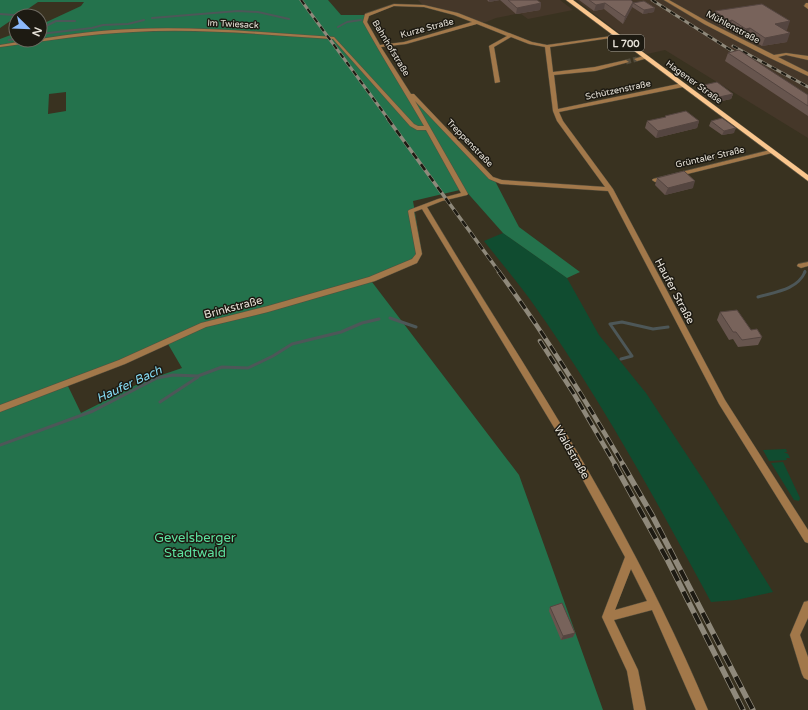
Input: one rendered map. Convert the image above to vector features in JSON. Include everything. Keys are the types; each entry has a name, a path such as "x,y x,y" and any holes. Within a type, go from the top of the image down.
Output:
{"main road":[{"name":"Hagener Straße","path":"569,0 752,136 770,152 808,178"}],"street":[{"name":"Mühlenstraße","path":"666,0 772,57 808,74"},
{"name":"Bahnhofstraße","path":"423,206 465,194 365,22 367,15 392,2 436,8 477,22 510,36 531,43 547,46 617,36"},
{"path":"808,4 806,6 808,8"},
{"name":"Kurze Straße","path":"380,46 404,43 477,22"},
{"name":"Im Twiesack","path":"0,46 80,34 134,30 197,30 334,38 412,126 417,128 427,128"},
{"path":"496,82 491,46 510,36"},
{"name":"Haufer Straße","path":"547,46 556,111 560,121 610,189 722,402 808,539"},
{"path":"772,57 786,54 806,57"},
{"path":"637,59 646,58"},
{"path":"551,74 595,69 626,62"},
{"name":"Schützenstraße","path":"556,111 683,85"},
{"name":"Treppenstraße","path":"403,86 491,178 501,182 515,184 610,189"},
{"name":"Grüntaler Straße","path":"655,180 770,152"},
{"name":"Brinkstraße","path":"0,409 122,362 204,325 268,309 372,279 415,261 419,254 411,211 423,206"},
{"name":"Waldstraße","path":"423,206 558,427 631,556 655,604 702,710"},
{"path":"631,556 607,617 632,670 640,710"},
{"path":"607,617 655,604"},
{"path":"808,606 795,635 808,674"}],"shaded area":[{"path":"418,0 560,0 573,10 528,19 521,14 516,14 496,18 486,22 477,22 456,14 424,6"},
{"path":"576,0 808,0 808,138 665,50 647,54"}],"green space":[{"name":"Gevelsberger Stadtwald","path":"0,0 328,0 341,15 367,15 365,22 403,86 494,179 519,227 580,272 567,278 503,233 464,189 413,201 422,254 372,282 519,475 603,710 0,710 0,39 8,36 8,48 48,48 48,21 81,6 84,2 38,2 29,8 8,8 8,23 0,28","holes":["66,92 66,111 48,114 49,94","168,344 182,368 144,381 81,413 67,384"]},
{"path":"503,233 567,278 599,335 646,393 706,484 773,592 736,600 711,602 647,485 579,371 529,298 484,241"},
{"path":"786,449 787,452 784,452 788,454 790,458 786,458 787,460 769,461 763,450"},
{"path":"783,462 800,498 799,501 794,500 771,463"}],"building":[{"path":"508,0 537,0 541,3 517,8"},
{"path":"589,0 631,0 633,2 625,17 605,3 596,5"},
{"path":"644,1 655,8 644,10 633,3"},
{"path":"762,4 790,21 775,24 790,33 765,38 750,28 746,29 732,20 729,21 715,11"},
{"path":"739,50 808,95 808,106 728,53"},
{"path":"717,82 733,94 719,97 704,85"},
{"path":"686,111 699,121 658,131 647,121 666,117 665,116"},
{"path":"722,118 736,128 724,131 711,121"},
{"path":"684,171 695,181 668,188 657,178"},
{"path":"737,310 751,330 757,329 762,337 742,340 736,332 733,332 720,312"},
{"path":"562,603 575,633 563,636 550,607"}],"waterway":[{"path":"152,18 238,11 258,12 289,19"},
{"path":"0,14 8,15"},
{"path":"48,33 92,28 103,25 128,24 144,20"},
{"path":"338,27 347,22 361,20"},
{"path":"48,25 56,21 75,21"},
{"name":"Haufer Bach","path":"758,297 791,287 797,283 805,272"},
{"name":"Haufer Bach","path":"390,318 416,327"},
{"name":"Haufer Bach","path":"0,445 93,411 157,378 173,375 198,376 222,367 248,368 273,356 292,344 341,332 362,323 379,319"},
{"name":"Haufer Bach","path":"621,359 632,356 610,324 622,322 653,329 668,327"},
{"path":"160,402 198,377"}],"tunnel":[{"path":"626,62 637,59"}],"railway":[{"path":"301,0 389,120"},
{"path":"652,0 743,58"},
{"path":"733,46 808,87"},
{"path":"388,119 500,273"},
{"path":"499,272 564,367 624,466"},
{"path":"540,341 574,394 616,466"},
{"path":"615,465 668,561 743,710"},
{"path":"623,465 652,515 753,710"}]}
